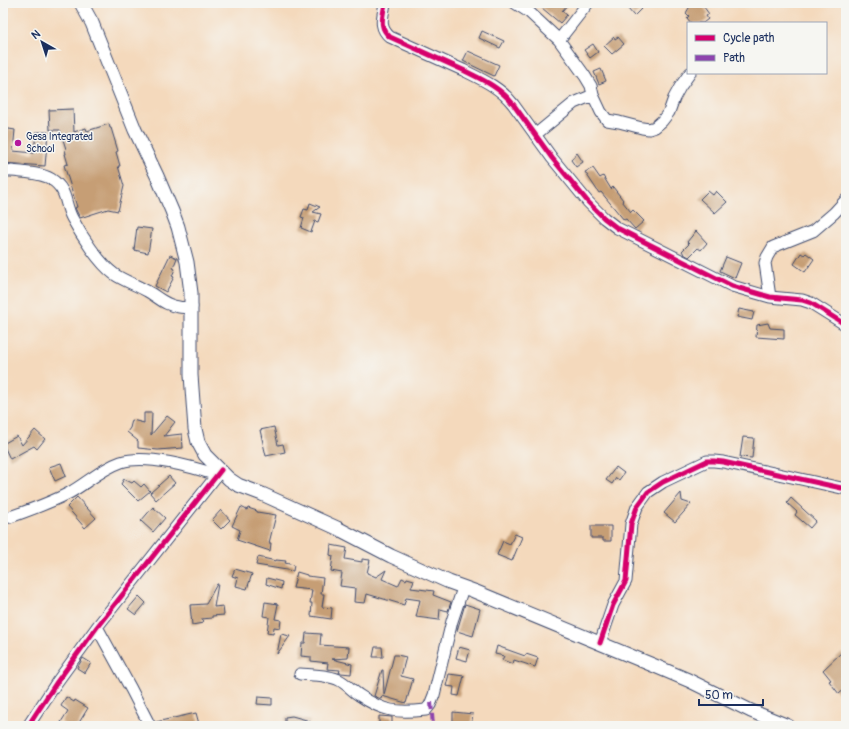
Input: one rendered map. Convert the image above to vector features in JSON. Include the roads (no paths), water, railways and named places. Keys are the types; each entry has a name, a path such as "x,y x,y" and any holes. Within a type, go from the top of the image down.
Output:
{"main road":[{"path":"81,3 92,23 135,130 176,221 187,262 191,293 191,375 195,429 198,442 205,455 219,473 238,485 262,494 337,528 392,556 449,582 688,680 751,711 788,726"}],"street":[{"path":"385,3 382,28 385,33 390,37 494,86 508,97 552,158 588,202 604,218 617,228 732,286 770,297 802,300 811,303 846,324"},
{"path":"514,3 529,12 559,40 585,76 591,86 593,95 601,112 607,120 642,128 656,127 669,112 674,98 689,74"},
{"path":"559,40 588,3"},
{"path":"536,135 574,103 593,95"},
{"path":"3,170 42,175 50,179 62,189 72,217 105,266 115,275 140,287 168,305 192,307"},
{"path":"770,297 765,264 767,257 773,248 813,231 834,213 846,200"},
{"path":"3,518 10,517 50,502 75,489 104,470 123,462 156,460 219,473 97,627 57,682 28,726"},
{"path":"600,643 613,605 626,581 631,524 637,507 648,492 663,482 707,461 714,461 846,489"},
{"path":"300,674 338,679 363,698 389,710 407,712 426,710 434,696 452,621 464,588"},
{"path":"97,627 150,726"}],"place":[{"name":"Gesa Integrated School","path":"18,143"}]}
